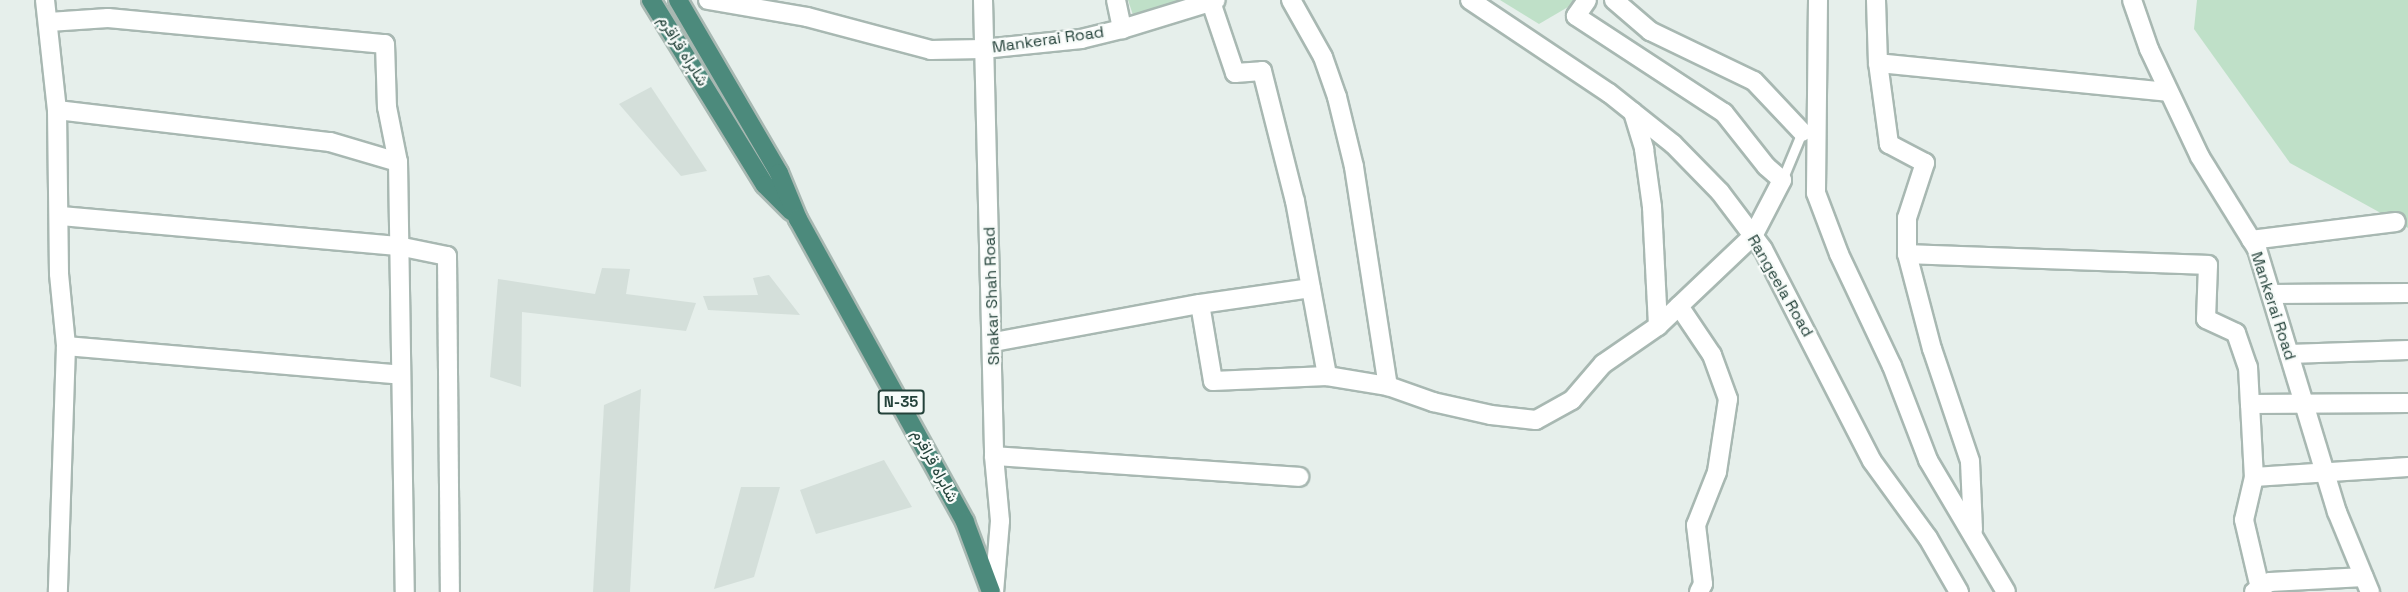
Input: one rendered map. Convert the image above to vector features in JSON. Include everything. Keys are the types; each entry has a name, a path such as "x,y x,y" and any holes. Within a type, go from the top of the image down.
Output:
{"highway":[{"name":"شاہراہ قراقرم","path":"651,0 765,185 798,219"},
{"name":"شاہراہ قراقرم","path":"678,0 779,174 798,219 965,522 993,592"}],"street":[{"path":"45,0 57,110 61,216 60,274 66,346 58,592"},
{"name":"Mankerai Road","path":"708,0 807,17 931,50 982,49 1081,39 1213,1"},
{"name":"Shakar Shah Road","path":"983,0 982,49 994,342 994,456 1000,521 993,592"},
{"path":"1116,0 1122,29"},
{"path":"1291,0 1323,57 1338,97 1354,167 1388,386"},
{"name":"Rangeela Road","path":"1470,0 1633,112 1673,144 1720,192 1753,236 1872,461 1928,538 1959,592"},
{"path":"1200,304 1213,381 1327,376 1388,386 1433,402 1491,415 1536,420 1572,400 1603,364 1658,326 1753,236 1782,180 1724,113 1576,16 1587,0"},
{"path":"1614,0 1650,31 1754,81 1802,132"},
{"path":"1818,0 1816,193 1839,254 1892,366 1928,460 1973,530 2006,592"},
{"path":"1876,0 1878,63 1889,144 1925,163 1907,218 1907,254 1932,349 1970,461 1973,530"},
{"name":"Mankerai Road","path":"2132,0 2169,92 2200,157 2251,240 2272,294 2325,473 2367,584"},
{"path":"1213,1 1234,73 1262,71 1295,201 1327,376"},
{"path":"49,22 108,18 385,44 387,107 398,162 405,592"},
{"path":"1878,63 2169,92"},
{"path":"57,110 330,142 398,162"},
{"path":"1633,112 1644,148 1652,207 1658,326"},
{"path":"61,216 398,246 447,256 450,592"},
{"path":"2251,240 2396,222"},
{"path":"1907,254 2208,265 2206,319 2236,333 2248,367 2254,477 2244,520 2257,590 2270,582 2367,584"},
{"path":"994,342 1200,304 1311,288"},
{"path":"2272,294 2408,293"},
{"path":"1679,306 1712,355 1728,399 1717,472 1696,525 1703,584 1699,592"},
{"path":"66,346 401,375"},
{"path":"2289,354 2408,350"},
{"path":"2250,404 2304,406 2408,403"},
{"path":"994,456 1299,477"},
{"path":"2254,477 2408,467"}],"lane":[{"path":"1782,180 1802,132"}],"shaded area":[{"path":"651,87 707,171 681,176 619,104"},
{"path":"602,268 630,269 626,294 696,303 686,331 522,312 521,387 490,377 498,279 595,294"},
{"path":"769,275 800,315 708,310 703,296 758,295 753,278"},
{"path":"641,389 630,592 593,592 604,405"},
{"path":"884,460 912,507 816,534 800,490"},
{"path":"741,487 780,487 754,577 714,589"}],"green space":[{"path":"1128,0 1216,0 1136,24"},
{"path":"1500,0 1580,0 1539,24"},
{"path":"2197,0 2408,0 2408,228 2290,163 2194,29"}]}
